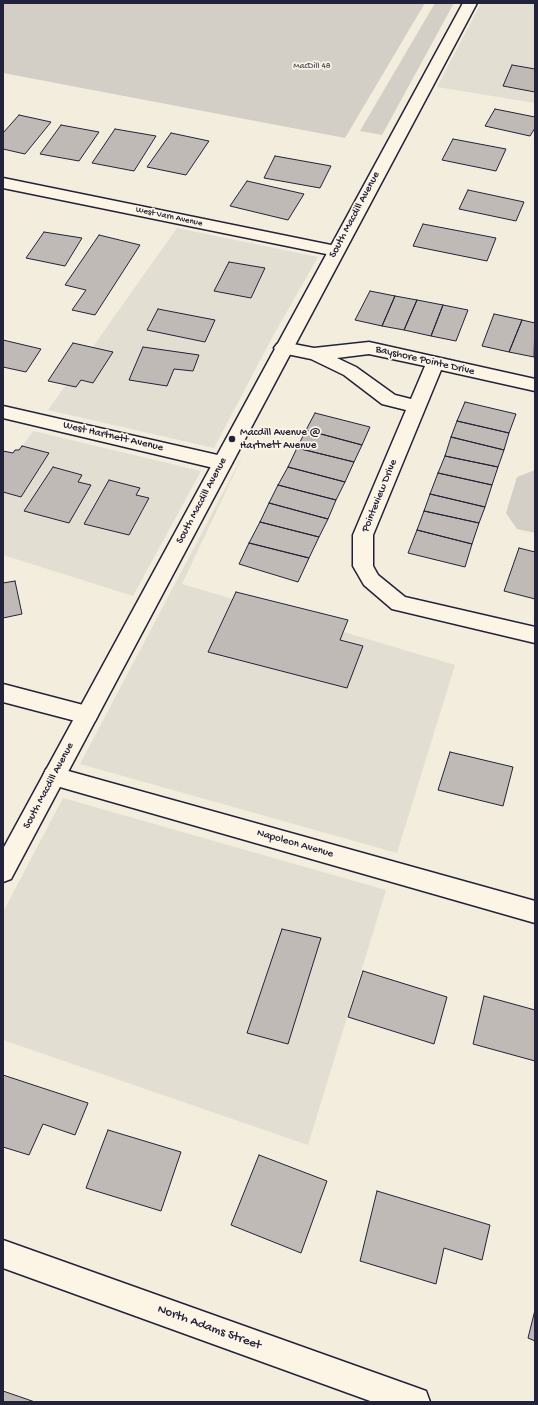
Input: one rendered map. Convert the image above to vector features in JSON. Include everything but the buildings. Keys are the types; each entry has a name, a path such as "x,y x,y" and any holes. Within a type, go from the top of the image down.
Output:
{"street":[{"name":"South Macdill Avenue","path":"3,872 283,348 470,3"},
{"name":"West Varn Avenue","path":"3,183 336,251"},
{"name":"Bayshore Pointe Drive","path":"283,348 314,354 350,371 389,400 417,407"},
{"name":"Bayshore Pointe Drive","path":"314,354 347,352 369,348 535,385"},
{"name":"Pointeview Drive","path":"435,363 363,535 363,566 371,580 400,602 535,634"},
{"name":"West Hartnett Avenue","path":"3,412 222,463"},
{"path":"3,692 86,715"},
{"name":"Napoleon Avenue","path":"54,776 535,912"},
{"name":"North Adams Street","path":"3,1254 415,1402"}],"shaded area":[{"path":"481,3 535,3 535,103 437,87"},
{"path":"177,228 318,257 273,336 214,448 48,410"},
{"path":"33,431 201,471 133,596 3,555 3,474"},
{"path":"245,451 182,584 455,665 397,853 80,764"},
{"path":"63,798 386,890 308,1145 3,1040 3,912"}],"green space":[{"name":"MacDill 48","path":"3,3 425,3 345,138 3,73"},
{"path":"435,3 454,3 382,135 360,131"},
{"path":"535,470 535,533 517,529 506,513 517,477"}],"place":[{"name":"Macdill Avenue @ Hartnett Avenue","path":"232,439"}]}
